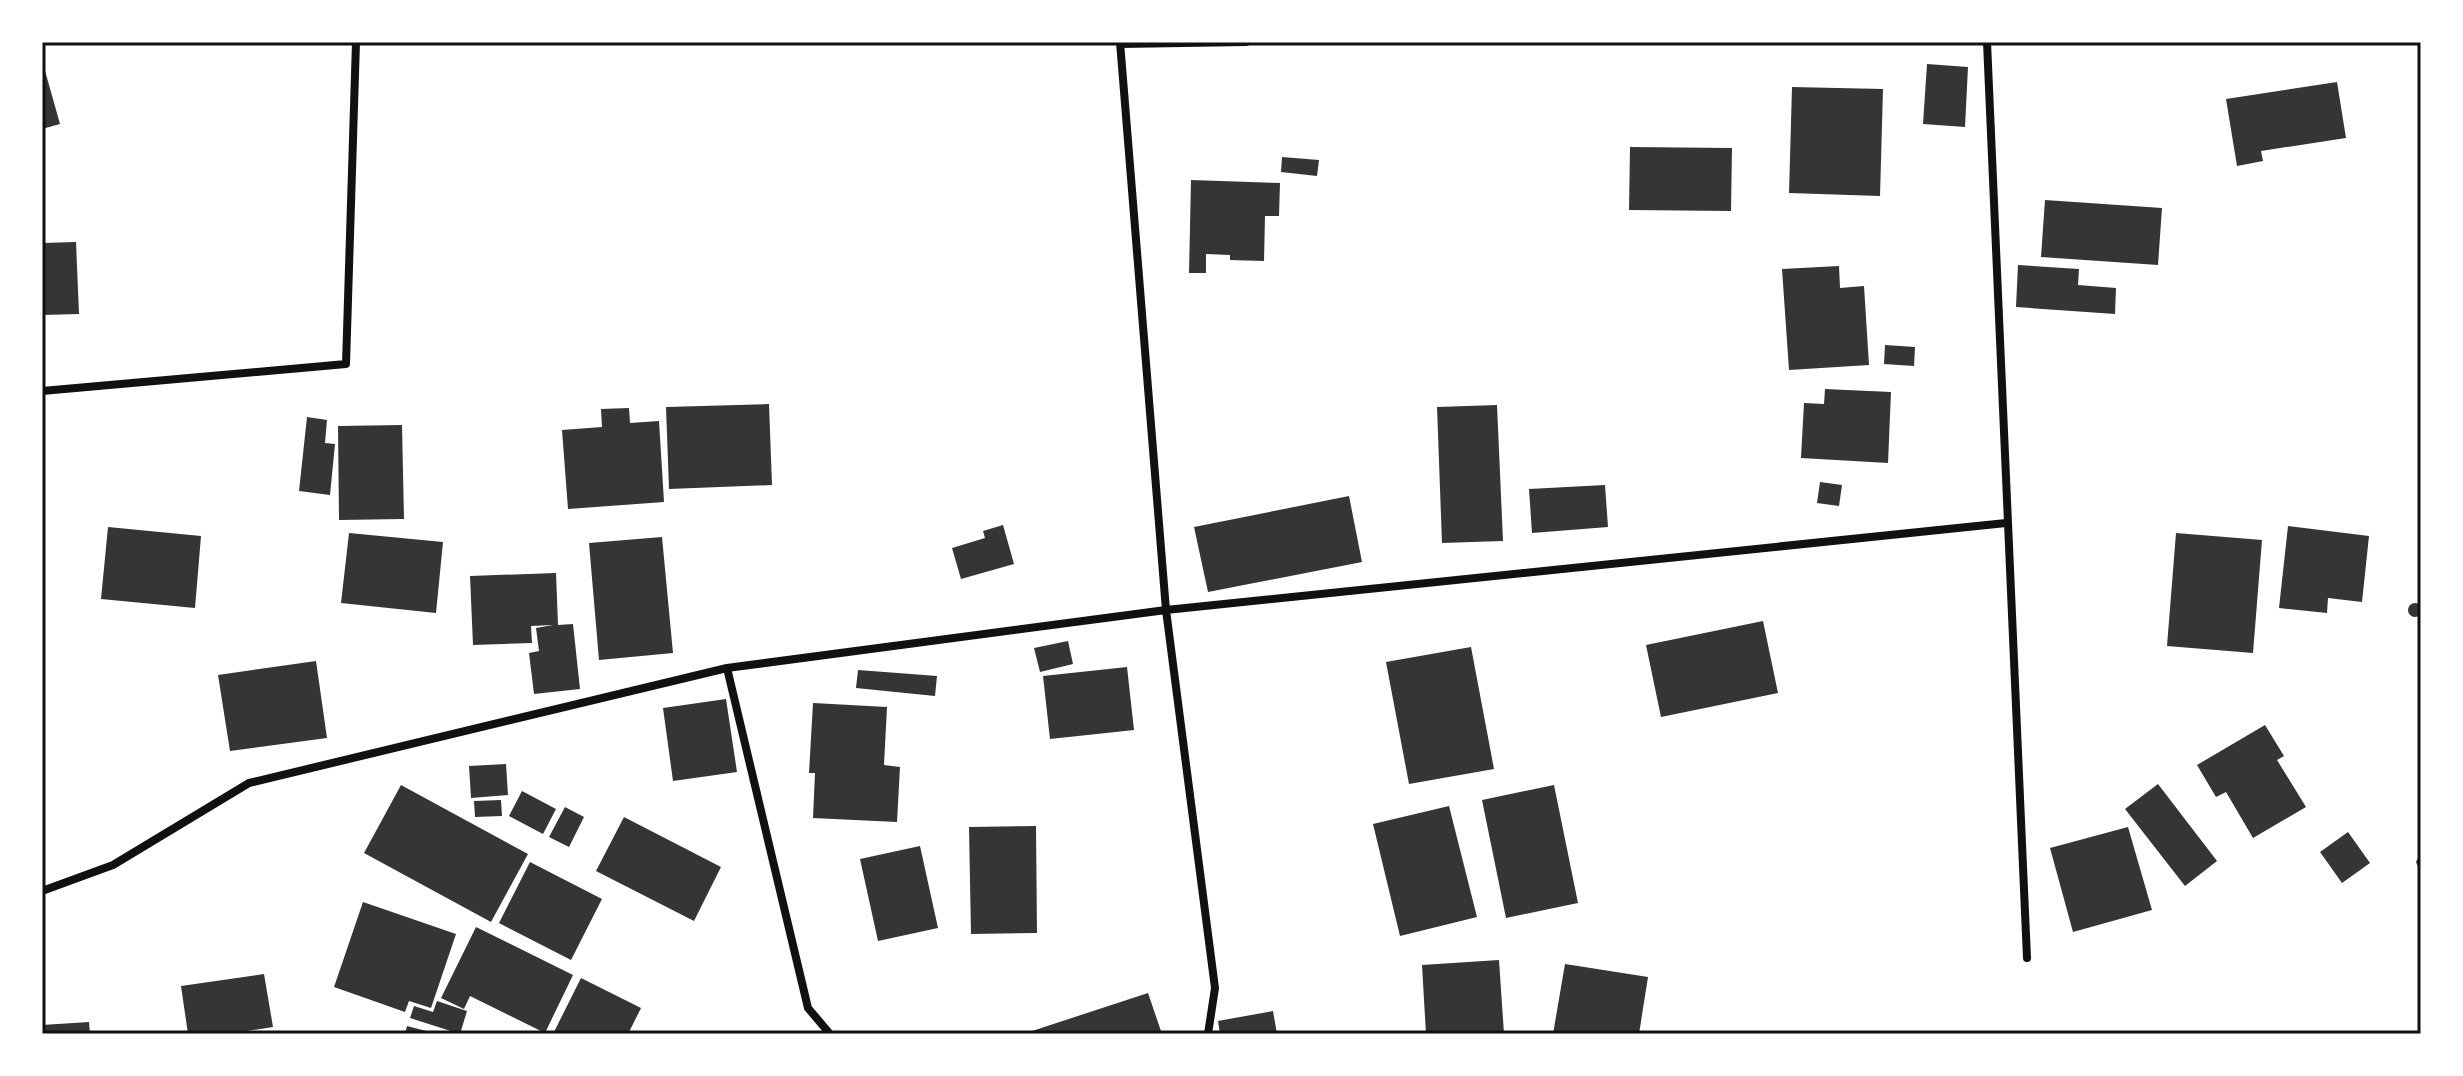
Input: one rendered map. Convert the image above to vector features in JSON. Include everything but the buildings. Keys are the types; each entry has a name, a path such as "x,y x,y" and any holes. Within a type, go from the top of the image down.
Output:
{"street":[{"path":"42,391 346,364 356,42"},
{"path":"1208,1034 1215,988 1166,610 1120,43 1246,42"},
{"path":"1987,42 2027,958"},
{"path":"42,891 113,865 249,783 727,668 1166,610 2006,523"},
{"path":"727,668 808,1008 830,1034"}]}
